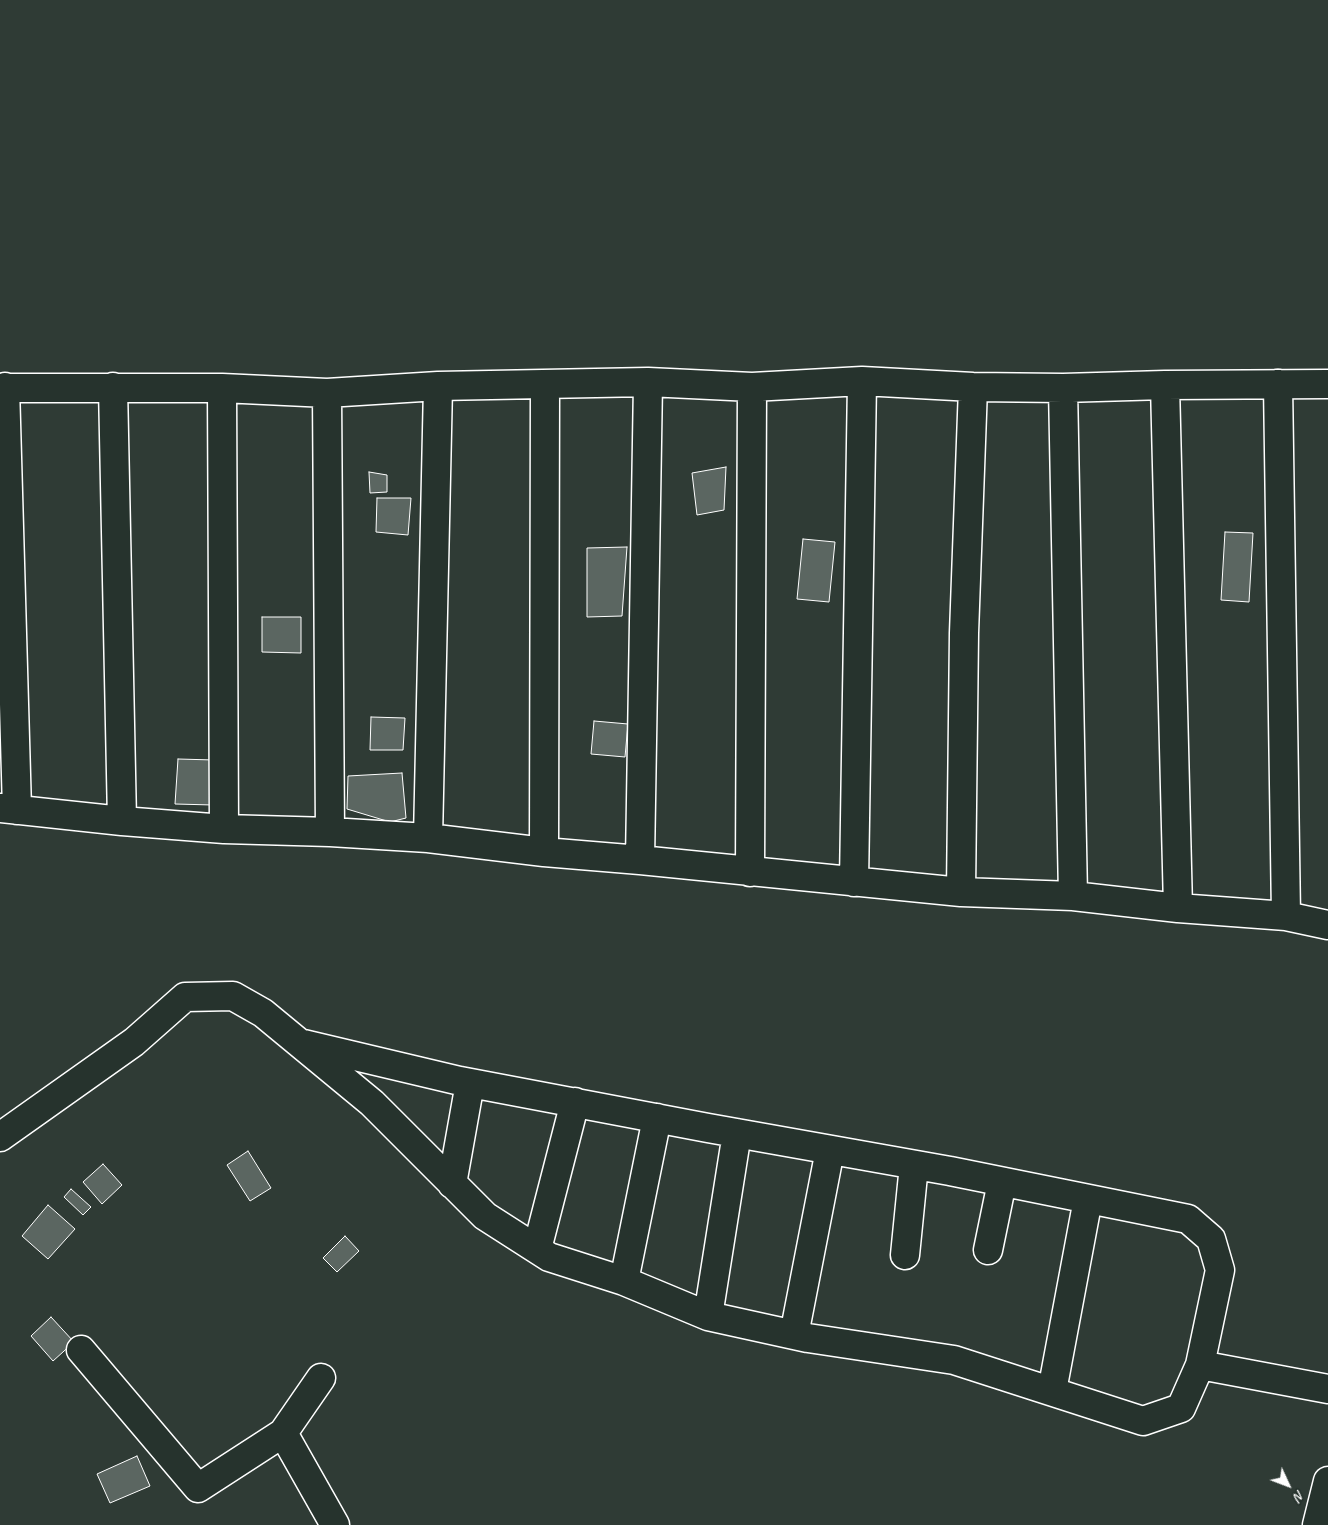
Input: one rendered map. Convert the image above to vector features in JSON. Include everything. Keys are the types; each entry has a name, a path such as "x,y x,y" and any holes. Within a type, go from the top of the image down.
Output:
{"street":[{"path":"854,882 862,381"},
{"path":"1328,384 1063,388 973,387 862,381 752,387 648,382 438,386 327,394 222,388 2,387 9,809 224,829 330,832 428,838 544,852 962,892 1073,896 1178,908 1286,916 1328,925"},
{"path":"640,860 648,382"},
{"path":"544,852 545,384"},
{"path":"1278,384 1286,916"},
{"path":"1165,385 1178,908"},
{"path":"428,838 438,386"},
{"path":"113,387 122,821"},
{"path":"750,872 752,387"},
{"path":"962,892 964,634 973,387"},
{"path":"222,388 224,829"},
{"path":"1063,388 1073,896"},
{"path":"327,394 330,832"},
{"path":"0,1137 134,1042 184,997 233,996 263,1013 299,1043 372,1103 485,1216 549,1257 624,1281 708,1316 794,1335 954,1360 1143,1421 1181,1408 1200,1365 1220,1270 1211,1239 1188,1219 914,1165 470,1082 299,1043"},
{"path":"452,1184 470,1082"},
{"path":"537,1250 575,1102"},
{"path":"624,1281 657,1118"},
{"path":"708,1316 737,1133"},
{"path":"794,1335 830,1150"},
{"path":"904,1256 914,1165"},
{"path":"988,1250 1002,1182"},
{"path":"1052,1391 1088,1199"},
{"path":"81,1350 198,1488 283,1433 321,1378"},
{"path":"1200,1365 1328,1389"},
{"path":"283,1433 335,1525"},
{"path":"1317,1525 1328,1481"}],"building":[{"path":"726,467 724,510 697,515 692,473"},
{"path":"369,472 387,475 387,492 370,493"},
{"path":"377,498 411,498 408,535 376,532"},
{"path":"1225,532 1253,533 1249,602 1221,600"},
{"path":"803,539 835,542 829,602 797,599"},
{"path":"627,547 622,616 587,617 587,548"},
{"path":"262,617 301,617 301,653 262,652"},
{"path":"371,717 405,718 403,750 370,750"},
{"path":"594,721 628,724 625,757 591,754"},
{"path":"178,759 214,760 213,805 175,804"},
{"path":"402,773 406,818 390,822 347,809 348,776"},
{"path":"248,1151 271,1188 250,1201 227,1165"},
{"path":"103,1164 122,1185 102,1204 83,1182"},
{"path":"71,1189 91,1207 83,1215 64,1197"},
{"path":"48,1205 75,1229 48,1259 22,1236"},
{"path":"345,1236 359,1251 337,1272 323,1258"},
{"path":"51,1317 74,1342 53,1361 31,1336"},
{"path":"137,1456 150,1486 110,1503 97,1474"}]}
